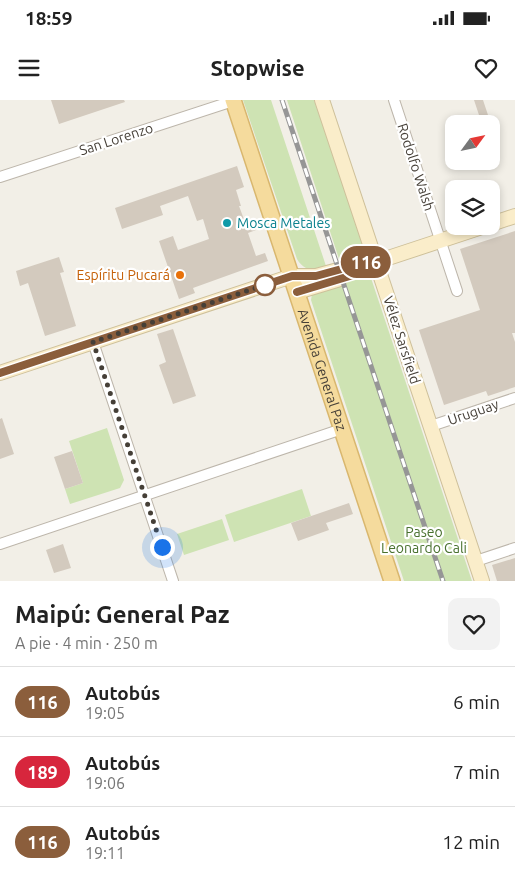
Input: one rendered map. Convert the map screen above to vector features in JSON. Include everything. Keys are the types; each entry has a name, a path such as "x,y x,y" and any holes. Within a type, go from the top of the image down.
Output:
{"main road":[{"name":"Avenida General Paz","path":"233,100 392,581"}],"street":[{"name":"San Lorenzo","path":"0,177 233,100"},
{"name":"Vélez Sarsfield","path":"322,100 482,581"},
{"name":"Rodolfo Walsh","path":"394,100 457,291"},
{"path":"500,221 515,216"},
{"path":"0,373 292,276 316,276 360,264 376,262 459,235"},
{"path":"297,292 363,272 376,262"},
{"path":"93,342 173,581"},
{"name":"Uruguay","path":"431,426 515,398"},
{"path":"0,544 342,429"},
{"path":"476,561 515,548"}],"green space":[{"path":"243,100 271,100 327,269 306,268 297,259"},
{"path":"287,100 314,100 363,246 362,254 353,261 341,265"},
{"name":"Paseo Leonardo Cali","path":"361,277 371,278 472,581 404,581 311,300 312,294 316,290"},
{"path":"107,428 124,480 120,488 70,504 65,489 83,483 69,441"},
{"path":"302,489 311,516 234,542 225,515"},
{"path":"222,519 229,540 184,555 177,534"}],"building":[{"path":"51,100 124,100 125,102 59,124"},
{"path":"474,100 483,100 488,115 479,115"},
{"path":"237,166 244,187 236,190 241,206 239,206 245,222 252,219 256,230 248,233 256,256 265,253 268,261 193,288 195,293 179,299 159,241 173,236 178,250 209,239 203,219 197,221 188,196 160,206 163,215 122,229 115,208"},
{"path":"515,231 515,333 512,333 515,342 515,387 488,396 486,391 444,405 419,330 480,310 460,249"},
{"path":"59,257 64,272 60,273 76,326 45,336 28,283 20,286 16,271"},
{"path":"173,329 196,396 173,404 159,365 166,362 157,334"},
{"path":"2,418 14,454 0,459 0,419"},
{"path":"72,451 83,483 65,489 54,457"},
{"path":"349,503 353,514 326,523 329,530 298,541 291,523"},
{"path":"63,544 71,568 54,573 46,550"},
{"path":"515,558 515,581 497,581 492,565"}],"railway":[{"path":"282,100 443,581"}],"bus line":[{"name":"116","path":"0,373 292,276 316,276 366,262 376,262 363,272 297,292"}],"place":[{"name":"Mosca Metales","path":"227,223"},
{"name":"Espíritu Pucará","path":"180,275"}],"route":[{"path":"162,547 93,342 274,282 265,285"}]}
